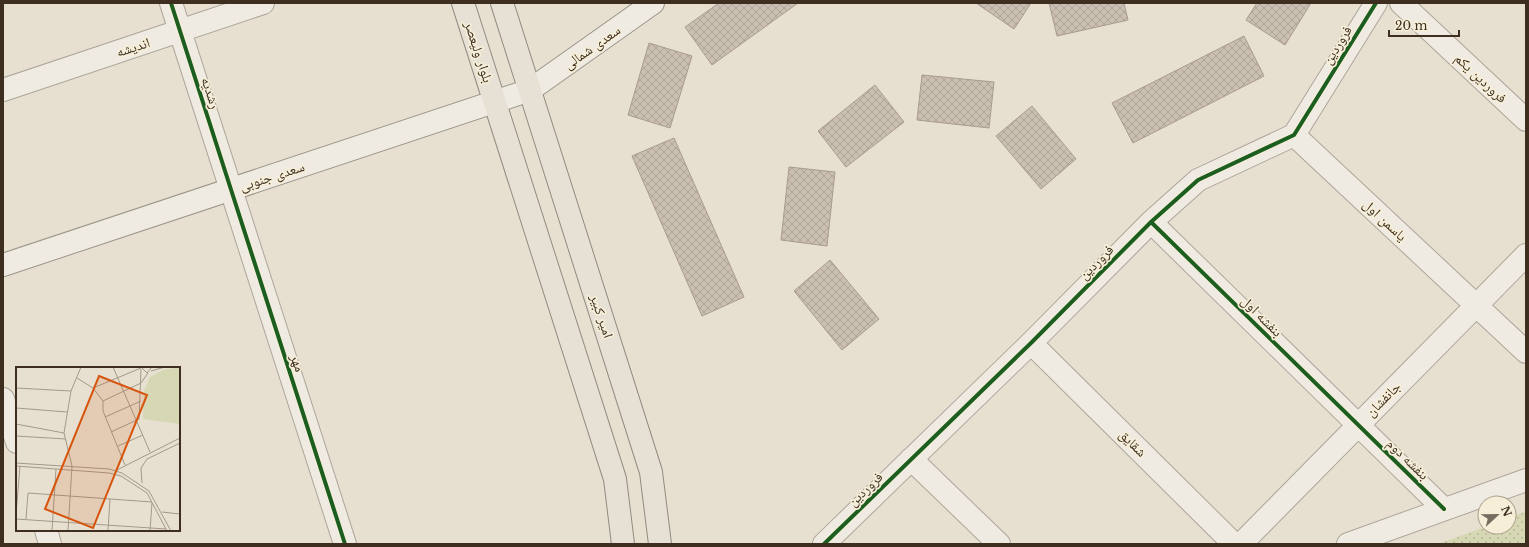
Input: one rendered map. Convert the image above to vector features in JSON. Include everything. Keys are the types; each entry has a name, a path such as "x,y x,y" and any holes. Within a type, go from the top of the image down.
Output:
{"main road":[{"name":"بلوار ولیعصر","path":"463,3 496,102"},
{"path":"502,3 530,90"},
{"name":"امیر کبیر","path":"530,90 651,472 663,541"},
{"path":"496,102 615,479 623,544"}],"street":[{"name":"رشدیه","path":"171,3 231,189"},
{"name":"اندیشه","path":"3,90 263,3"},
{"name":"سعدى شمالى","path":"496,102 530,90 653,3"},
{"name":"فروردین","path":"824,544 1031,342 1151,222 1198,180 1294,135 1376,3"},
{"name":"فروردین یکم","path":"1401,3 1526,120"},
{"name":"سعدى جنوبی","path":"3,265 496,102"},
{"name":"یاسمن اول","path":"1294,135 1526,352"},
{"name":"مهر","path":"231,189 345,544"},
{"name":"بنفشه اول","path":"1151,222 1358,425"},
{"name":"جانفشان","path":"1241,544 1526,254"},
{"name":"شقایق","path":"1031,342 1234,544"},
{"path":"3,399 16,439"},
{"name":"بنفشه دوم","path":"1358,425 1444,509"},
{"path":"911,460 999,544"},
{"path":"1348,544 1526,480"},
{"path":"46,531 50,544"}],"green space":[{"path":"1526,511 1526,544 1438,544 1477,530 1477,535 1517,535 1517,515"}],"building":[{"path":"719,3 798,3 712,65 685,27"},
{"path":"976,3 1031,3 1014,29"},
{"path":"1049,3 1124,3 1128,20 1057,36"},
{"path":"1257,3 1311,3 1285,45 1246,20"},
{"path":"1244,36 1264,76 1133,143 1112,103"},
{"path":"649,43 692,56 670,128 628,115"},
{"path":"922,75 994,82 989,128 917,120"},
{"path":"875,85 904,122 846,167 818,131"},
{"path":"1032,106 1076,159 1041,189 996,136"},
{"path":"674,138 744,297 702,316 632,156"},
{"path":"789,167 835,172 827,246 781,240"},
{"path":"830,260 879,319 842,350 794,291"}],"cycle path":[{"path":"171,3 345,544"},
{"path":"824,544 1031,343 1151,222 1198,180 1294,135 1376,3"},
{"path":"1151,222 1444,509"}]}
